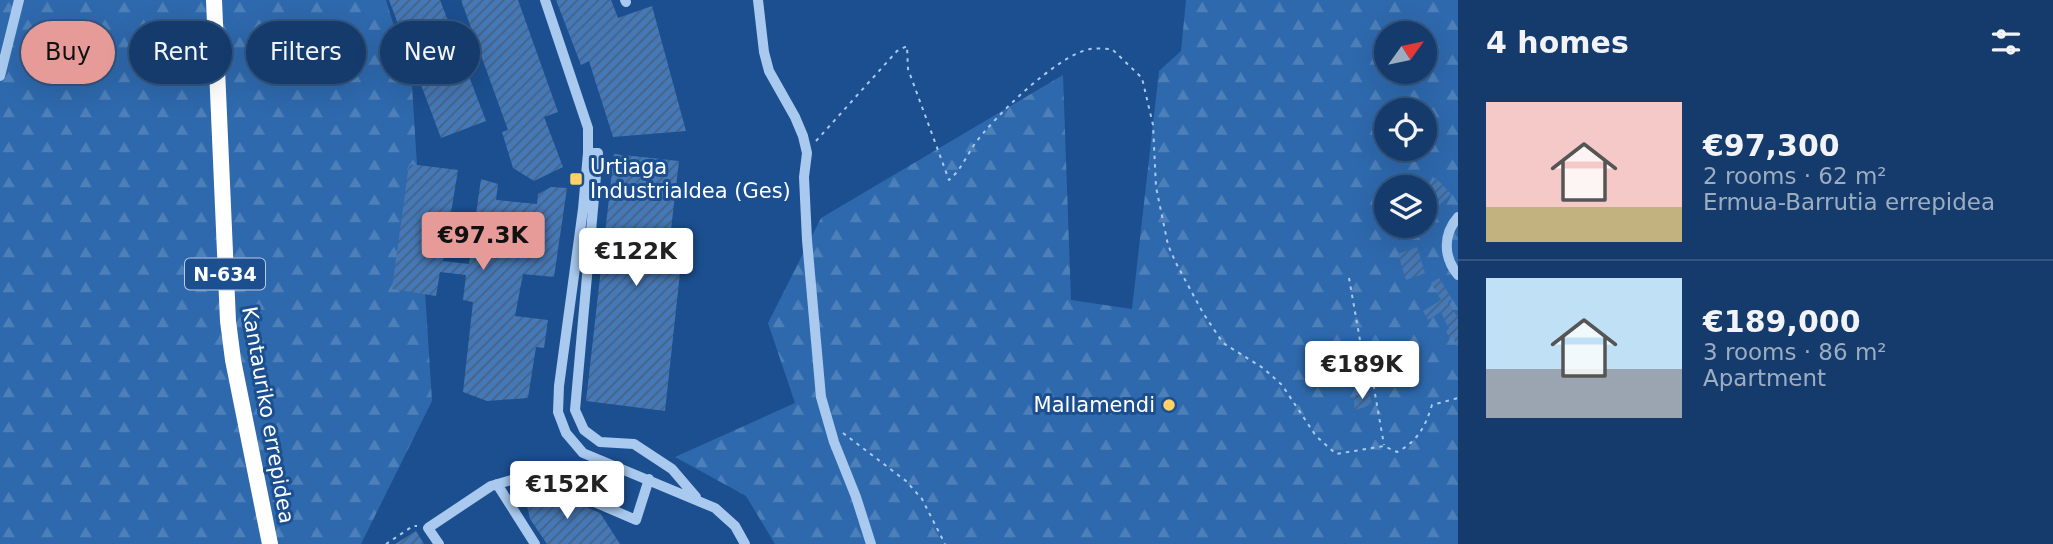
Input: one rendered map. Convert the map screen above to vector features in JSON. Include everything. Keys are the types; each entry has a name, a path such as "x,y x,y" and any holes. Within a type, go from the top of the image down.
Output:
{"highway":[{"name":"Kantauriko errepidea","path":"214,0 228,321 233,360 270,544"}],"street":[{"path":"0,76 19,0"},
{"path":"545,0 588,128 589,153 558,412 566,433 583,453 715,508 735,526 745,544"},
{"path":"758,0 769,71 799,126 807,153 804,177 810,296 818,377 828,422 871,544"},
{"path":"589,153 598,153 575,410 584,430 600,442 634,444 673,469 697,499"},
{"path":"1458,217 1450,226 1447,250 1452,268 1458,275"},
{"path":"439,544 428,528 497,484 518,478 539,478 636,520 649,480"},
{"path":"497,484 535,544"}],"path":[{"path":"807,153 897,51 906,46 908,69 949,180 975,143 1018,97 1056,65 1089,49 1112,49 1142,78 1153,125 1156,187 1168,244 1203,313 1223,343 1263,368 1282,385 1316,436 1336,454 1384,446 1397,452 1410,445 1423,432 1432,405 1458,398"},
{"path":"1349,278 1384,446"},
{"path":"828,422 906,481 922,499 945,544"},
{"path":"386,544 413,526 428,528"}],"green space":[{"path":"0,0 386,0 392,21 380,21 380,84 412,86 432,401 361,544 0,544"},
{"path":"1186,0 1458,0 1458,544 775,544 746,496 675,457 795,403 768,323 821,218 1063,75 1071,300 1132,309 1159,71 1181,51"}],"building":[{"path":"389,0 440,0 448,21 397,21"},
{"path":"461,0 518,0 558,112 544,117 563,167 534,181 513,168 502,132 508,130 480,53 480,21 469,21"},
{"path":"556,0 611,0 618,18 652,6 686,131 613,137 589,61 581,65"},
{"path":"421,84 472,84 486,121 441,138"},
{"path":"614,154 679,161 666,272 680,273 665,411 586,401"},
{"path":"409,164 458,170 443,261 469,264 481,179 498,184 496,200 537,204 538,194 551,187 567,188 554,277 523,274 515,316 548,320 544,348 536,347 528,398 487,401 463,392 473,302 463,300 466,275 440,272 436,296 392,289"},
{"path":"1437,179 1451,194 1437,207"},
{"path":"1417,247 1425,273 1406,280 1398,254"},
{"path":"1439,278 1452,299 1448,302 1458,318 1458,348 1453,337 1450,339 1446,331 1449,329 1441,312 1428,320 1423,311 1441,300 1431,283"},
{"path":"1369,393 1372,405 1355,410 1353,396"},
{"path":"541,488 600,513 620,544 547,544 530,519 527,506 529,495"},
{"path":"416,531 424,544 395,544"}],"place":[{"name":"Urtiaga Industrialdea (Ges)","path":"576,179"},
{"name":"Mallamendi","path":"1169,405"}]}
